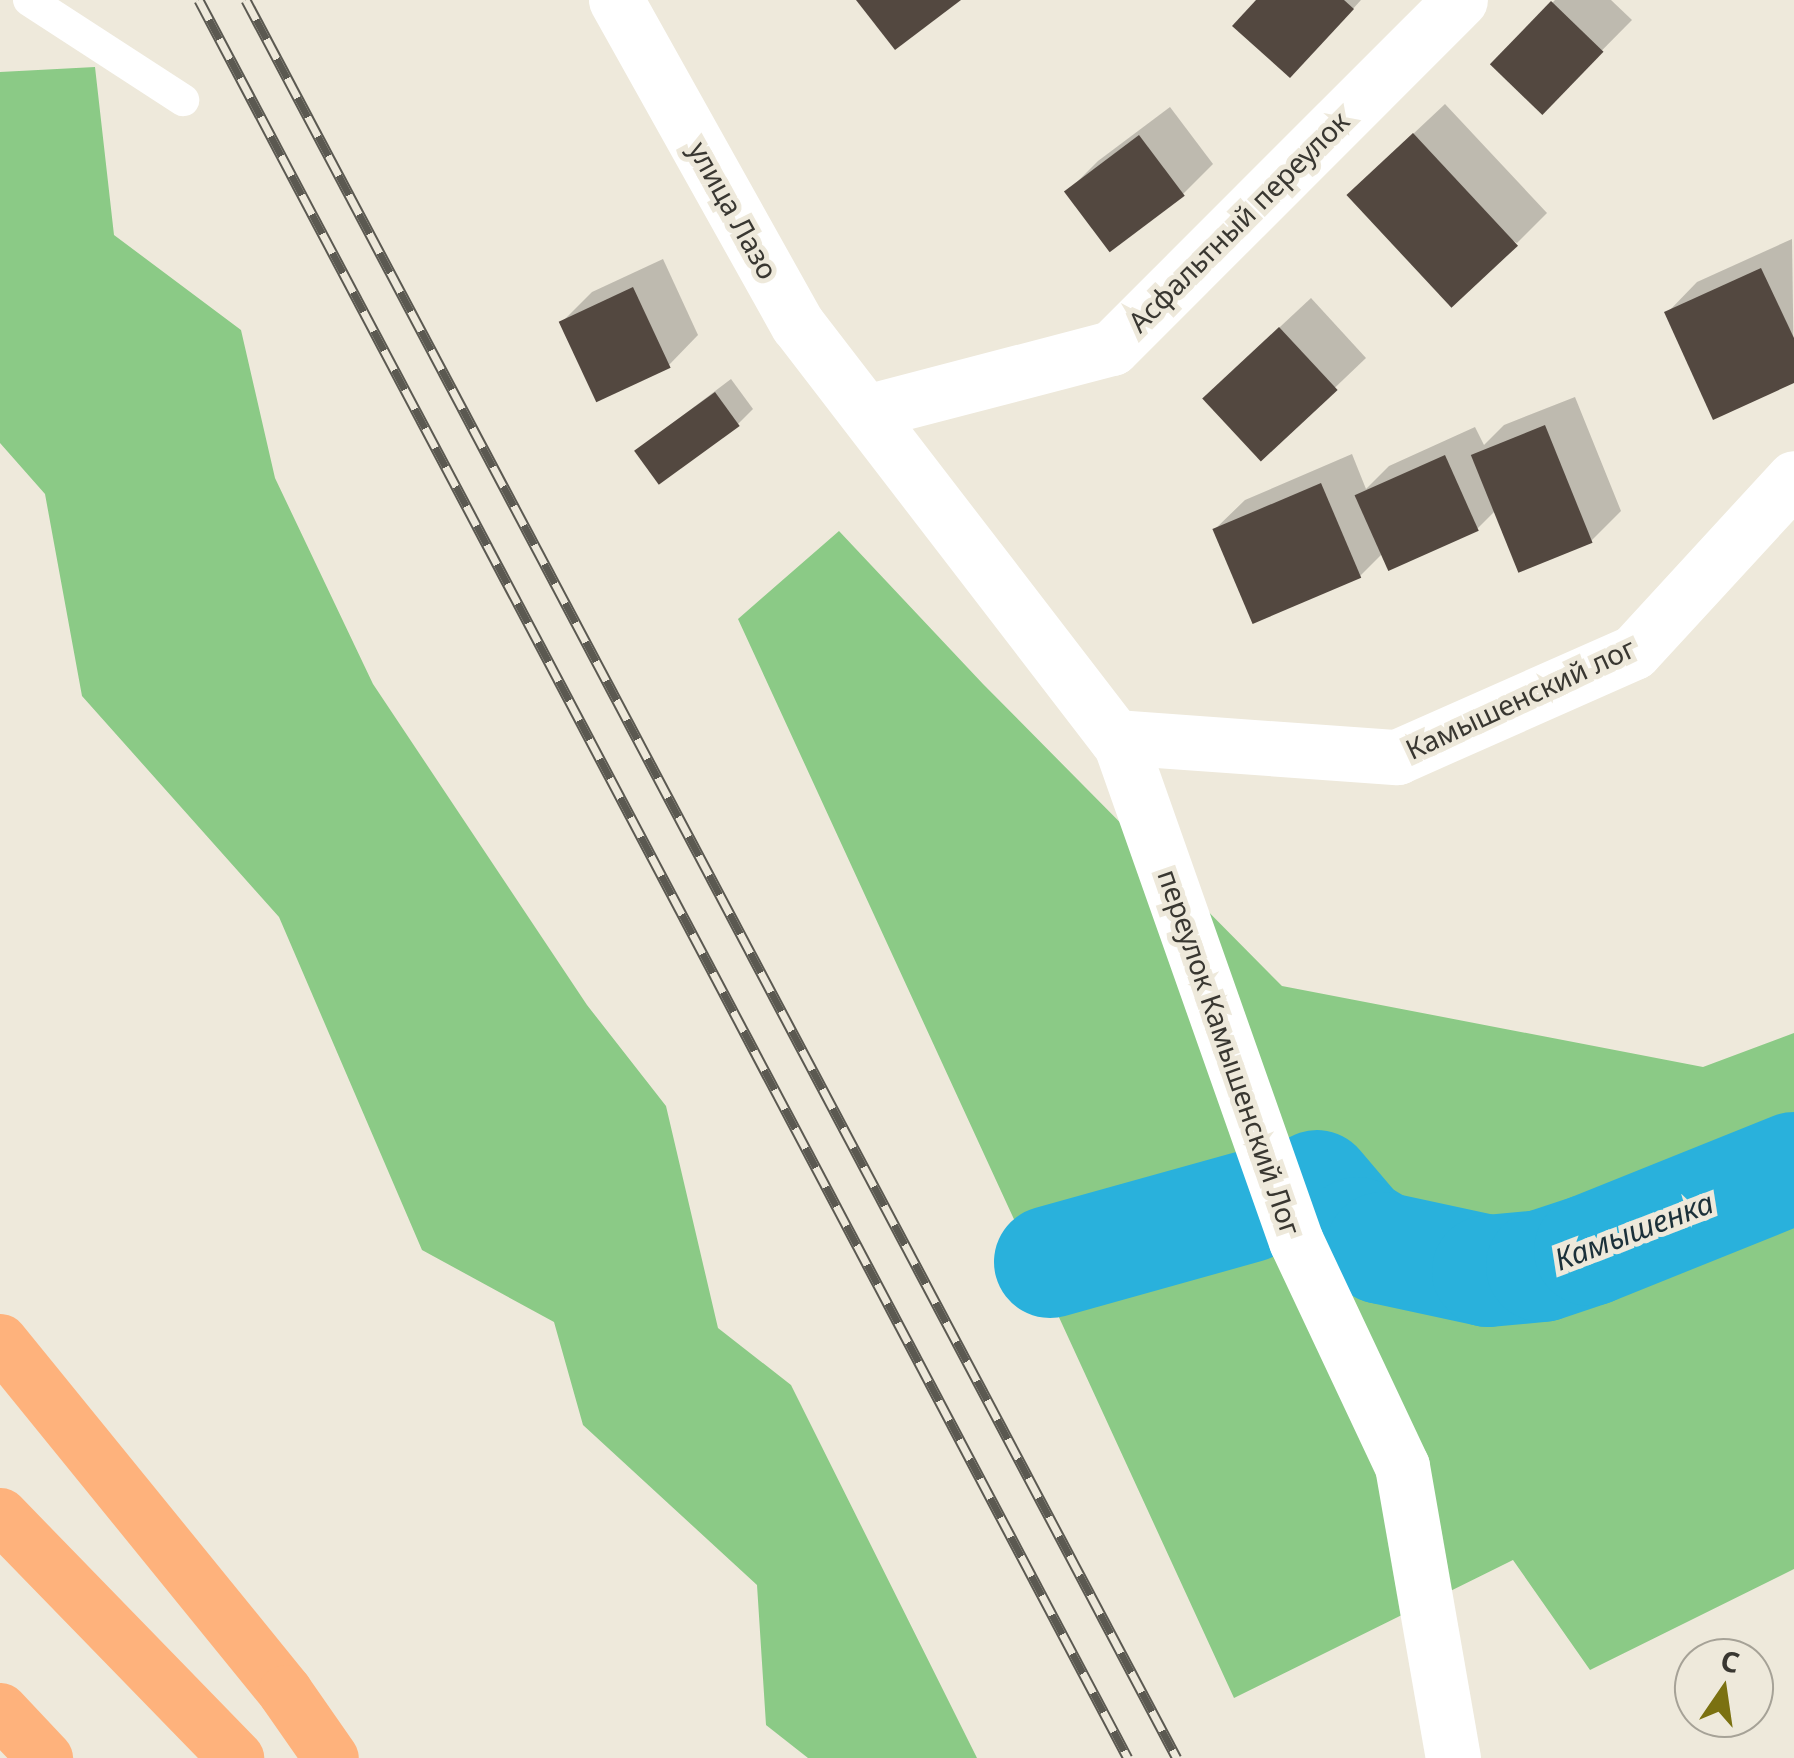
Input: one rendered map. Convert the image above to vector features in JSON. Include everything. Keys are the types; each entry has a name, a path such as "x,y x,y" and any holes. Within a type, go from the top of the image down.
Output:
{"highway":[{"path":"0,1341 286,1692 331,1758"},
{"path":"0,1515 236,1758"},
{"path":"0,1710 46,1758"}],"street":[{"name":"улица Лазо","path":"616,0 798,325 866,412"},
{"name":"Асфальтный переулок","path":"866,412 1112,348 1460,0"},
{"name":"переулок Камышенский Лог","path":"866,412 1115,737 1296,1241 1402,1466 1453,1758"},
{"name":"Камышенский лог","path":"1115,737 1396,757 1634,652 1794,478"}],"lane":[{"path":"29,0 183,100"}],"green space":[{"path":"95,67 114,235 241,330 275,478 373,684 587,1005 666,1106 718,1328 791,1385 977,1758 808,1758 766,1725 757,1585 583,1425 554,1322 422,1250 279,917 82,696 45,494 0,443 0,72"},
{"path":"839,531 983,684 1282,986 1703,1067 1794,1033 1794,1569 1590,1670 1513,1560 1234,1698 738,619"}],"building":[{"path":"856,0 961,0 895,50"},
{"path":"1256,0 1344,0 1354,9 1290,78 1232,26"},
{"path":"1551,1 1604,52 1542,115 1490,64"},
{"path":"1413,133 1518,246 1451,308 1346,195"},
{"path":"1139,135 1185,196 1110,252 1064,192"},
{"path":"1761,268 1794,338 1794,383 1713,420 1664,312"},
{"path":"633,287 671,368 596,402 559,322"},
{"path":"1279,327 1338,390 1261,462 1202,399"},
{"path":"715,392 740,426 659,485 634,451"},
{"path":"1545,425 1593,543 1518,573 1471,455"},
{"path":"1445,455 1479,531 1388,571 1355,495"},
{"path":"1321,483 1361,578 1253,624 1212,529"}],"waterway":[{"name":"Камышенка","path":"1317,1186 1357,1233 1382,1248 1488,1271 1542,1266 1590,1250 1794,1168"},
{"name":"Камышенка","path":"1050,1262 1247,1207"}],"railway":[{"path":"199,0 1128,1758"},
{"path":"246,0 1177,1758"}]}
